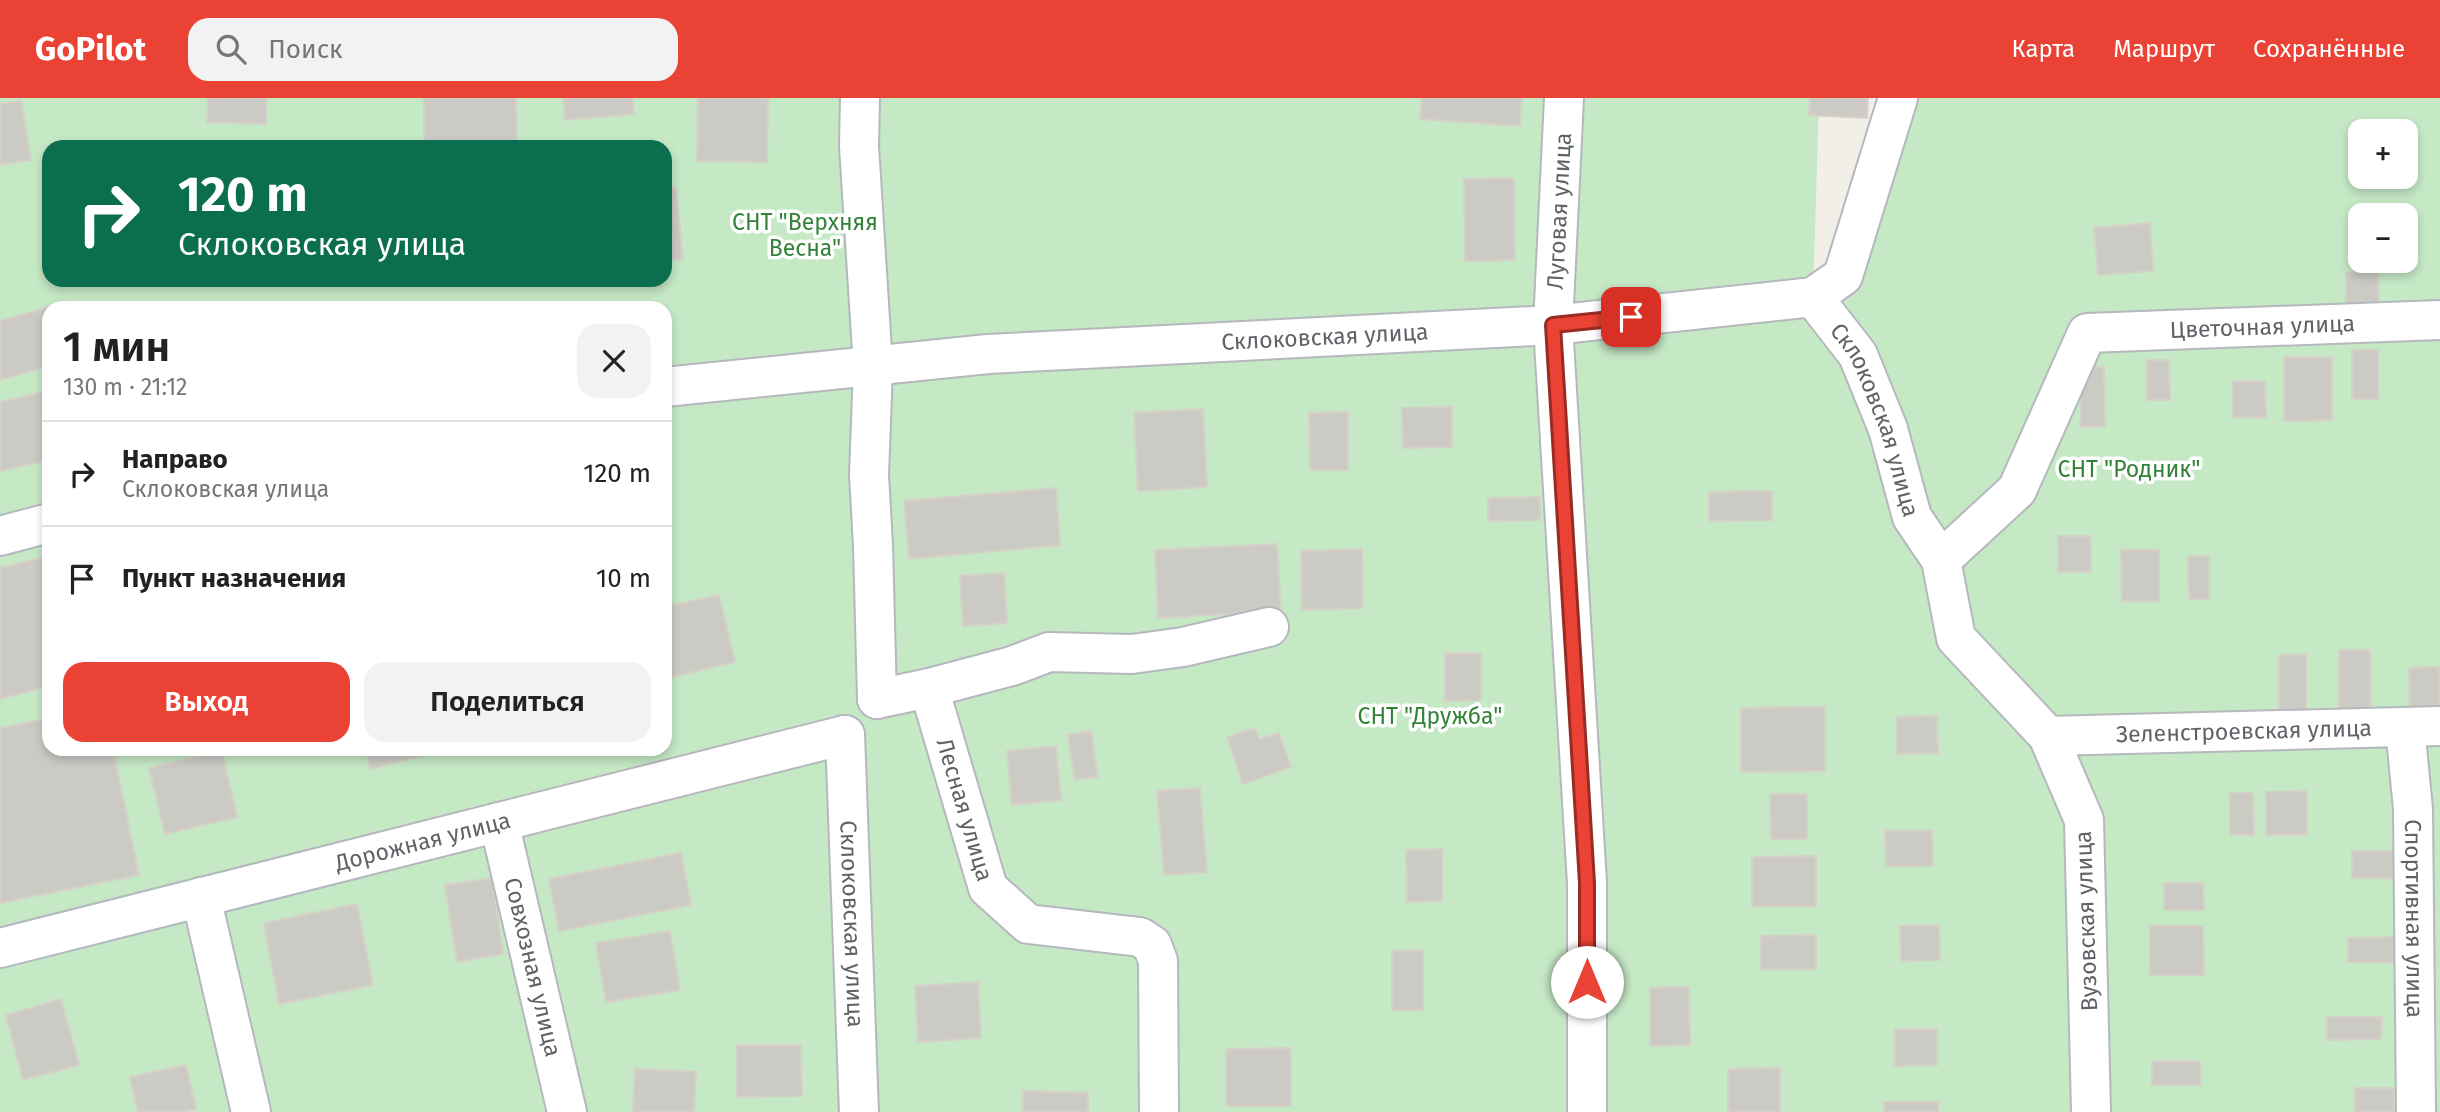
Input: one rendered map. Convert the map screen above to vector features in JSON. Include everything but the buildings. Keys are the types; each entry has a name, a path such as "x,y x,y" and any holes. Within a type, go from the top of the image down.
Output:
{"street":[{"path":"860,98 859,146 873,367 869,475 877,699"},
{"name":"Луговая улица","path":"1564,98 1553,325 1587,883 1587,1112"},
{"path":"1813,297 1843,276 1898,98"},
{"name":"Склоковская улица","path":"672,386 988,354 1553,325 1813,297 1858,355 1888,429 1912,517 1941,560"},
{"name":"Цветочная улица","path":"1941,560 2017,490 2087,333 2440,320"},
{"path":"0,536 42,525"},
{"name":"Вузовская улица","path":"1941,560 1956,638 2048,736 2084,820 2091,1112"},
{"path":"845,735 877,699 1012,666 1049,652 1132,654 1183,647 1269,627"},
{"name":"Лесная улица","path":"929,688 988,888 1028,924 1140,937 1152,945 1158,961 1159,1112"},
{"name":"Зеленстроевская улица","path":"2048,736 2422,727"},
{"name":"Спортивная улица","path":"2416,1112 2413,809 2422,727"},
{"name":"Склоковская улица","path":"845,735 859,1112"},
{"name":"Дорожная улица","path":"0,947 845,735"},
{"name":"Совхозная улица","path":"499,822 567,1112"},
{"path":"201,897 251,1112"}],"green space":[{"name":"СНТ \"Дружба\"","path":"0,98 1819,98 1813,296 1898,98 2440,98 2440,1112 0,1112"}],"route":[{"path":"1587,982 1587,883 1553,325 1631,317"}],"park label":[{"name":"СНТ \"Верхняя Весна\"","path":"805,235"},
{"name":"СНТ \"Родник\"","path":"2129,469"}]}
